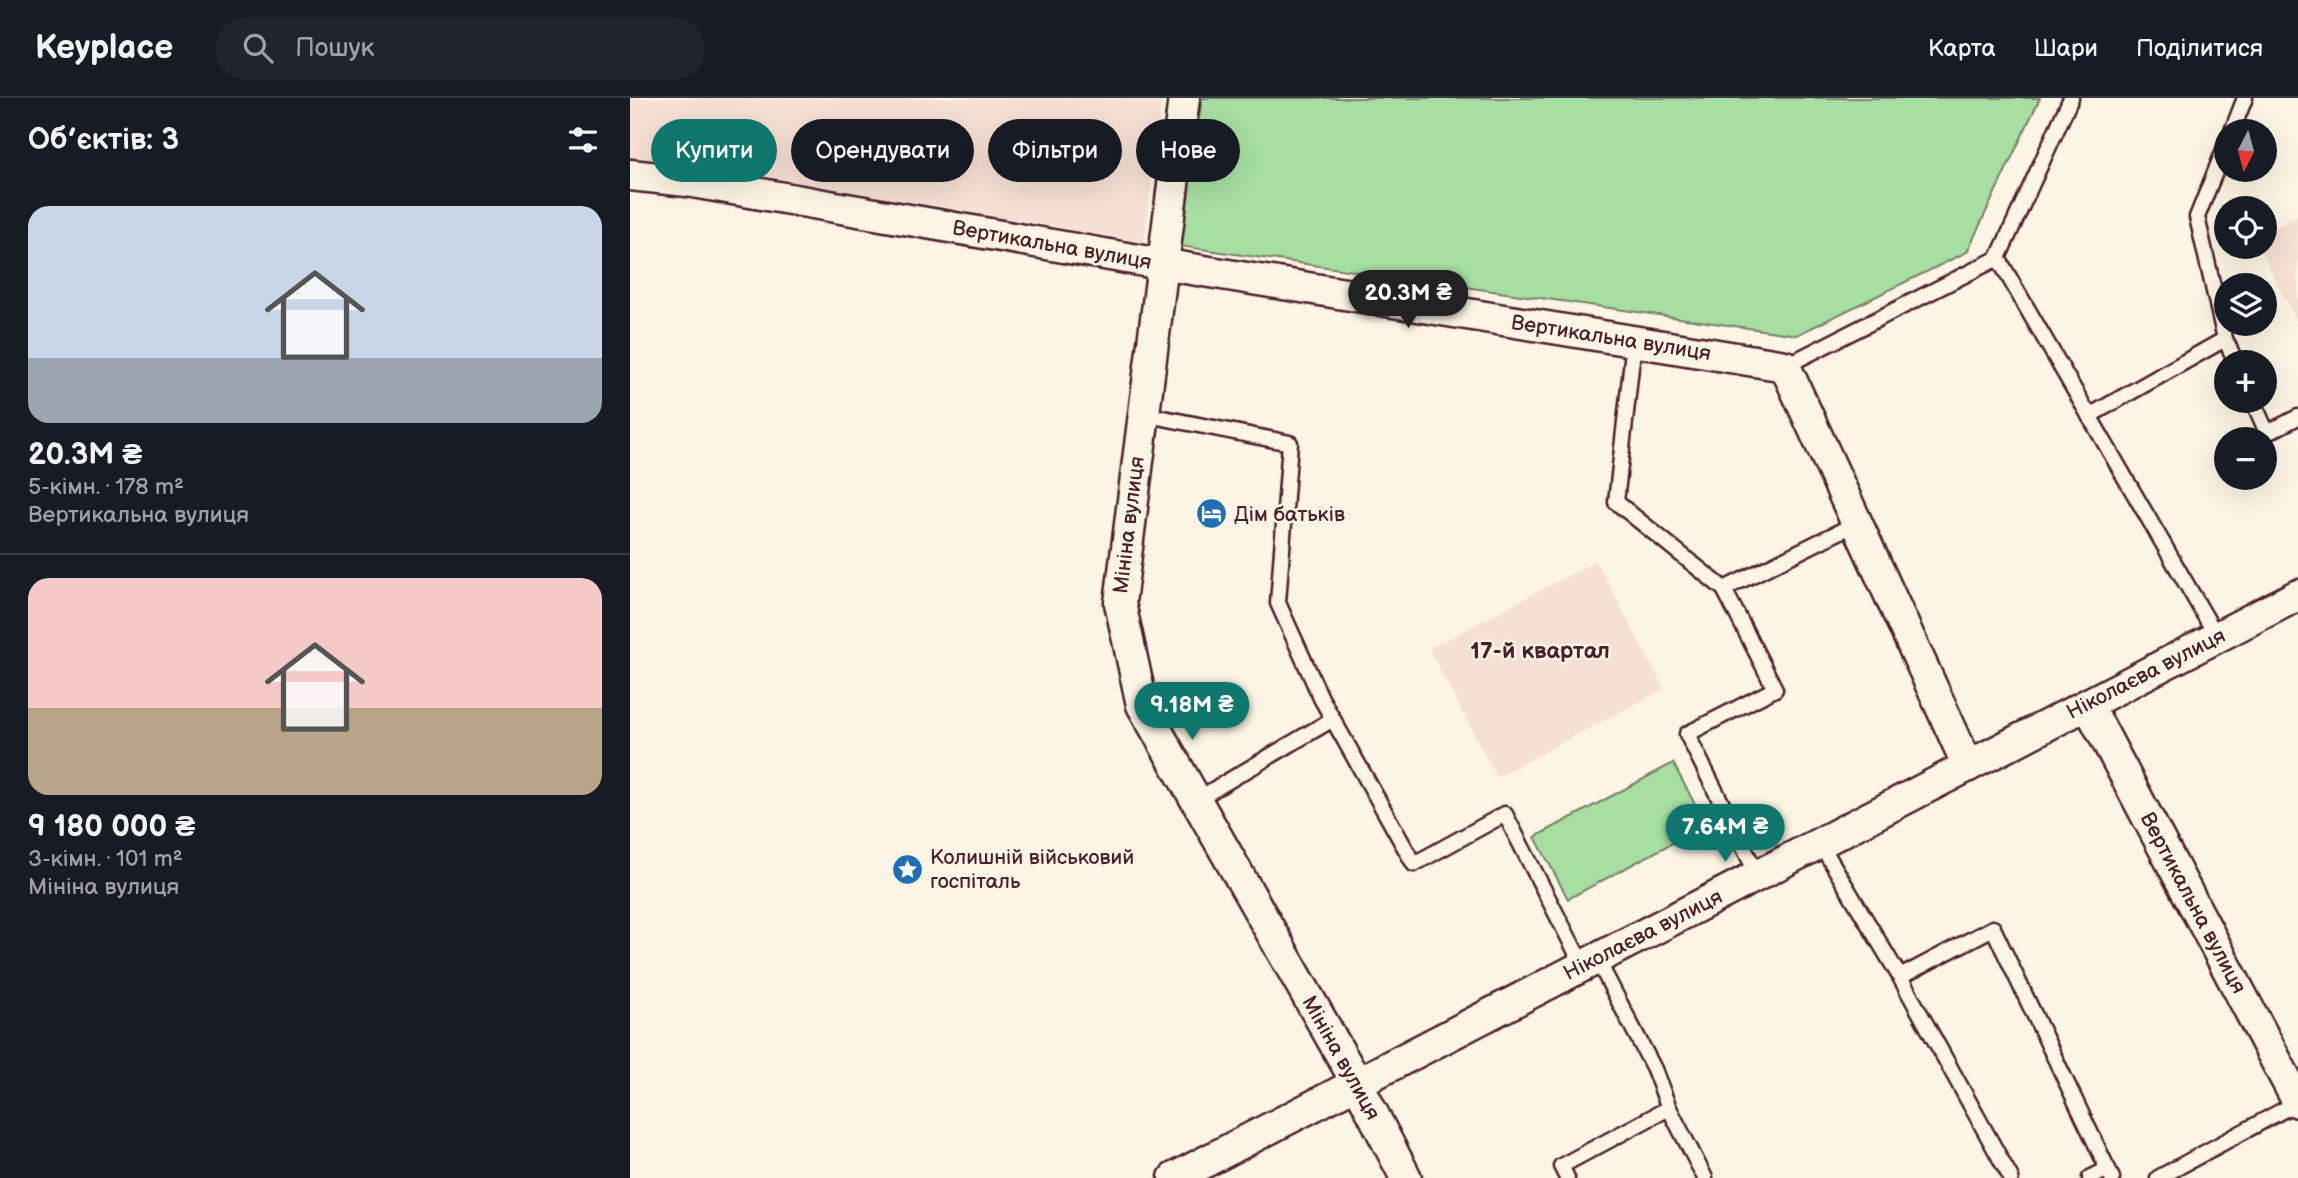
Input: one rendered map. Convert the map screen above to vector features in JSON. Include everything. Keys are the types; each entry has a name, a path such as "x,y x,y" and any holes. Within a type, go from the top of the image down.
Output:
{"street":[{"name":"Мініна вулиця","path":"1184,98 1120,603 1142,705 1357,1083 1406,1178"},
{"name":"Вертикальна вулиця","path":"630,176 687,181 1161,264 1785,366"},
{"path":"1785,366 1968,766"},
{"name":"Ніколаєва вулиця","path":"1174,1178 2298,596"},
{"name":"Вертикальна вулиця","path":"2088,705 2298,1102"}],"lane":[{"path":"1785,366 1998,258 2071,98"},
{"path":"2237,119 2245,98"},
{"path":"2214,174 2197,216 2230,350"},
{"path":"1998,258 2217,637"},
{"path":"2089,416 2225,339"},
{"path":"1634,341 1616,502 1724,590 1775,689 1686,734 1758,876"},
{"path":"2258,413 2267,433 2298,416"},
{"path":"1143,414 1290,443 1278,603 1333,719 1414,864 1505,814 1654,1069 1669,1108 1705,1178"},
{"path":"1724,590 1857,523"},
{"path":"1196,800 1333,719"},
{"path":"1820,843 1900,978 2011,1178"},
{"path":"1900,978 1993,928 2110,1173 2090,1178"},
{"path":"2158,1178 2298,1102"},
{"path":"1567,1178 1560,1166 1669,1108"}],"shaded area":[{"path":"630,98 1162,98 1159,119 1136,119 1136,182 1152,182 1144,242 798,182 974,182 974,119 791,119 791,181 777,178 777,119 651,119 651,160 630,157"},
{"path":"2298,216 2298,324 2277,283 2277,273 2272,273 2265,259 2277,259 2277,227"},
{"path":"1596,561 1664,689 1497,777 1429,649"}],"green space":[{"path":"1202,98 2040,98 1967,252 1797,335 1180,246 1190,182 1240,182 1240,119 1199,119"},
{"path":"1673,763 1706,825 1568,899 1535,837"}],"place":[{"name":"Дім батьків","path":"1211,514"},
{"name":"Колишній військовий госпіталь","path":"907,869"}],"district":[{"name":"17-й квартал","path":"1540,651"}]}
